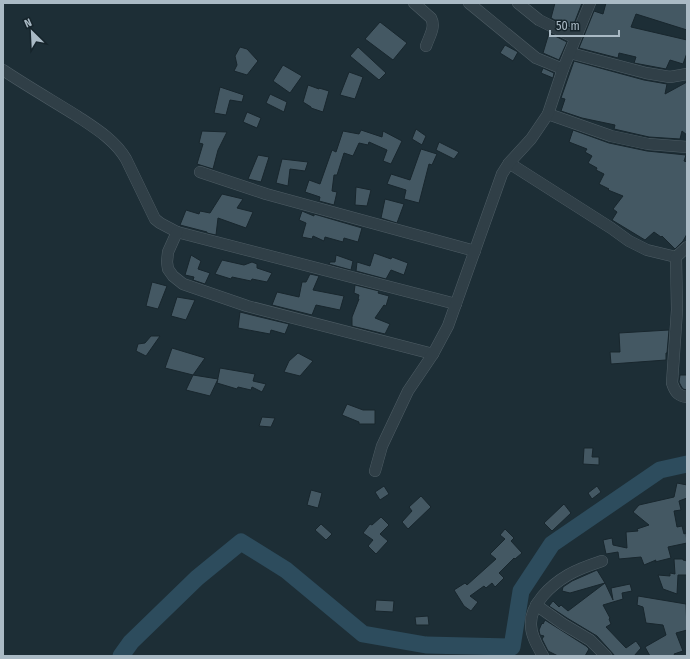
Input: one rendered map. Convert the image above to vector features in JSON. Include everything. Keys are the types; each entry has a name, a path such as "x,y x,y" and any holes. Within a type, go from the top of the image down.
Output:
{"street":[{"path":"414,3 433,21 433,29 426,46"},
{"path":"469,3 536,58 563,69"},
{"path":"518,3 539,20 575,38"},
{"path":"375,471 382,446 408,391 433,354 448,326 502,174 509,163 531,139 548,114 563,69 590,3"},
{"path":"570,53 646,73 670,77 687,74"},
{"path":"3,70 90,125 112,142 122,152 130,166 155,219 177,232 456,304"},
{"path":"548,114 611,136 648,144 687,147"},
{"path":"509,163 629,241 647,250 676,257"},
{"path":"200,172 266,194 475,250"},
{"path":"177,232 168,252 167,262 168,269 173,276 183,284 247,306 433,354"},
{"path":"687,247 676,257 677,310 672,383 676,394 687,397"},
{"path":"543,656 534,638 531,626 531,616 536,605 559,581 602,561"},
{"path":"536,605 563,624 590,640 606,656"}],"building":[{"path":"555,3 582,3 572,29 551,18"},
{"path":"606,3 687,3 687,30 636,14 631,27 687,40 687,53 683,64 670,60 666,69 634,63 636,57 619,53 618,58 579,48 594,11 603,14"},
{"path":"380,22 407,43 393,60 365,39"},
{"path":"549,33 567,42 559,60 543,53"},
{"path":"505,45 518,52 513,61 500,53"},
{"path":"240,47 247,49 258,61 247,75 234,71 237,65 235,56"},
{"path":"358,47 386,73 379,80 350,56"},
{"path":"574,61 644,80 667,84 665,94 687,82 687,135 682,131 680,139 649,137 614,129 615,125 582,118 561,111 565,99 561,98"},
{"path":"283,65 302,76 290,93 273,81"},
{"path":"543,68 554,73 553,78 541,73"},
{"path":"349,72 363,77 355,99 340,95"},
{"path":"308,85 329,91 323,112 311,108 303,102"},
{"path":"220,87 244,95 242,102 230,100 226,115 214,113"},
{"path":"270,94 287,102 284,112 266,103"},
{"path":"247,112 261,118 257,128 243,122"},
{"path":"416,129 426,136 422,145 412,139"},
{"path":"361,130 382,137 383,131 402,141 391,164 383,161 387,150 369,142 368,145 359,143 353,156 344,153 337,175 334,175 332,191 337,192 334,205 319,201 320,197 305,192 309,180 320,184 332,150 336,152 343,131 359,134"},
{"path":"573,130 609,143 647,151 686,155 684,161 687,162 687,234 683,241 675,249 662,236 661,237 654,232 645,240 612,220 617,212 613,209 623,196 608,190 609,189 599,184 604,174 596,170 597,168 588,163 592,156 585,152 587,149 569,142"},
{"path":"202,131 227,132 218,150 213,169 197,164 203,144 199,143"},
{"path":"439,142 459,152 454,159 436,150"},
{"path":"421,149 437,154 432,165 429,164 419,203 404,199 406,190 387,184 391,174 410,180"},
{"path":"258,155 269,157 261,182 248,179"},
{"path":"282,159 308,162 305,171 290,169 288,186 276,183"},
{"path":"356,187 371,190 367,206 355,205"},
{"path":"222,194 243,199 237,208 253,212 246,228 218,218 216,235 180,225 186,210 199,214 200,211 210,213"},
{"path":"385,199 404,204 397,223 381,218"},
{"path":"302,211 314,216 314,214 362,228 358,242 344,238 343,242 325,237 324,241 313,236 312,239 302,237 306,223 299,220"},
{"path":"374,253 391,259 392,257 408,263 404,275 391,270 386,279 356,271 357,262 370,266"},
{"path":"191,255 201,261 198,269 210,273 205,284 193,280 194,277 185,275"},
{"path":"336,255 353,261 351,270 329,264 330,262 335,262"},
{"path":"222,260 244,265 252,262 257,264 257,268 272,273 267,282 252,279 251,281 232,277 231,279 215,274"},
{"path":"310,274 319,276 313,290 344,296 340,310 316,305 312,315 272,305 277,292 299,297 302,282 306,282"},
{"path":"152,282 167,286 158,309 146,306"},
{"path":"355,285 379,291 378,293 389,296 386,306 384,305 375,318 390,324 385,334 352,326 352,317 359,299 359,295 354,293"},
{"path":"177,297 195,300 186,320 171,316"},
{"path":"240,312 289,324 285,334 271,330 270,334 238,328"},
{"path":"669,330 666,360 611,364 610,352 620,352 619,333"},
{"path":"151,336 160,336 146,356 136,351 138,344 145,343"},
{"path":"172,348 205,358 193,375 165,368"},
{"path":"298,353 313,361 300,376 284,372 289,361"},
{"path":"220,368 255,374 253,381 266,384 262,392 252,387 251,390 238,387 237,389 217,383"},
{"path":"193,375 218,379 210,396 186,390"},
{"path":"680,375 687,375 687,390 683,389 679,382"},
{"path":"347,404 363,410 375,410 375,424 359,424 359,422 342,415"},
{"path":"262,417 275,418 271,427 259,426"},
{"path":"584,448 593,448 592,457 599,457 599,465 583,464"},
{"path":"677,483 687,485 687,498 679,501 681,510 674,511 677,527 682,526 684,534 686,533 687,543 668,547 671,558 655,562 656,560 644,565 641,557 619,559 618,552 606,554 603,540 612,538 613,545 627,548 626,532 638,531 637,529 649,525 633,512 639,505 674,497"},
{"path":"384,486 389,494 380,500 375,492"},
{"path":"597,486 601,492 592,499 588,493"},
{"path":"311,490 322,493 318,508 307,505"},
{"path":"421,496 431,507 408,529 402,522 412,511 409,507"},
{"path":"564,504 571,513 552,531 544,523"},
{"path":"381,517 389,525 380,534 388,541 376,554 368,546 373,540 363,533 370,524 372,525"},
{"path":"321,524 332,534 326,540 315,530"},
{"path":"505,529 514,538 511,541 522,553 515,559 514,558 499,573 504,578 495,587 492,583 486,588 484,586 470,596 478,602 471,611 464,606 454,590 465,583 467,585 496,559 490,554 505,539 500,535"},
{"path":"674,559 683,559 687,561 687,575 678,575 677,594 663,589 658,575 670,576 670,573 675,574"},
{"path":"597,570 605,583 570,593 562,591 563,587 572,581"},
{"path":"605,583 613,600 611,588 630,584 632,591 622,593 623,599 603,605 610,618 611,624 606,627 626,648 636,641 641,648 634,656 615,656 597,636 549,606 553,601 559,607 561,605 568,611"},
{"path":"638,596 686,604 687,630 676,633 683,651 674,654 675,656 650,656 645,647 666,635 663,625 646,623 643,607 637,605"},
{"path":"376,600 394,601 393,612 375,611"},
{"path":"428,616 429,625 416,625 415,617"},
{"path":"545,620 586,646 589,649 585,656 558,656 548,651 542,639 544,636 540,635 539,630"}],"waterway":[{"path":"121,656 131,642 197,578 241,542 286,570 363,634 426,645 512,647 521,591 552,544 660,470 687,464"}]}
